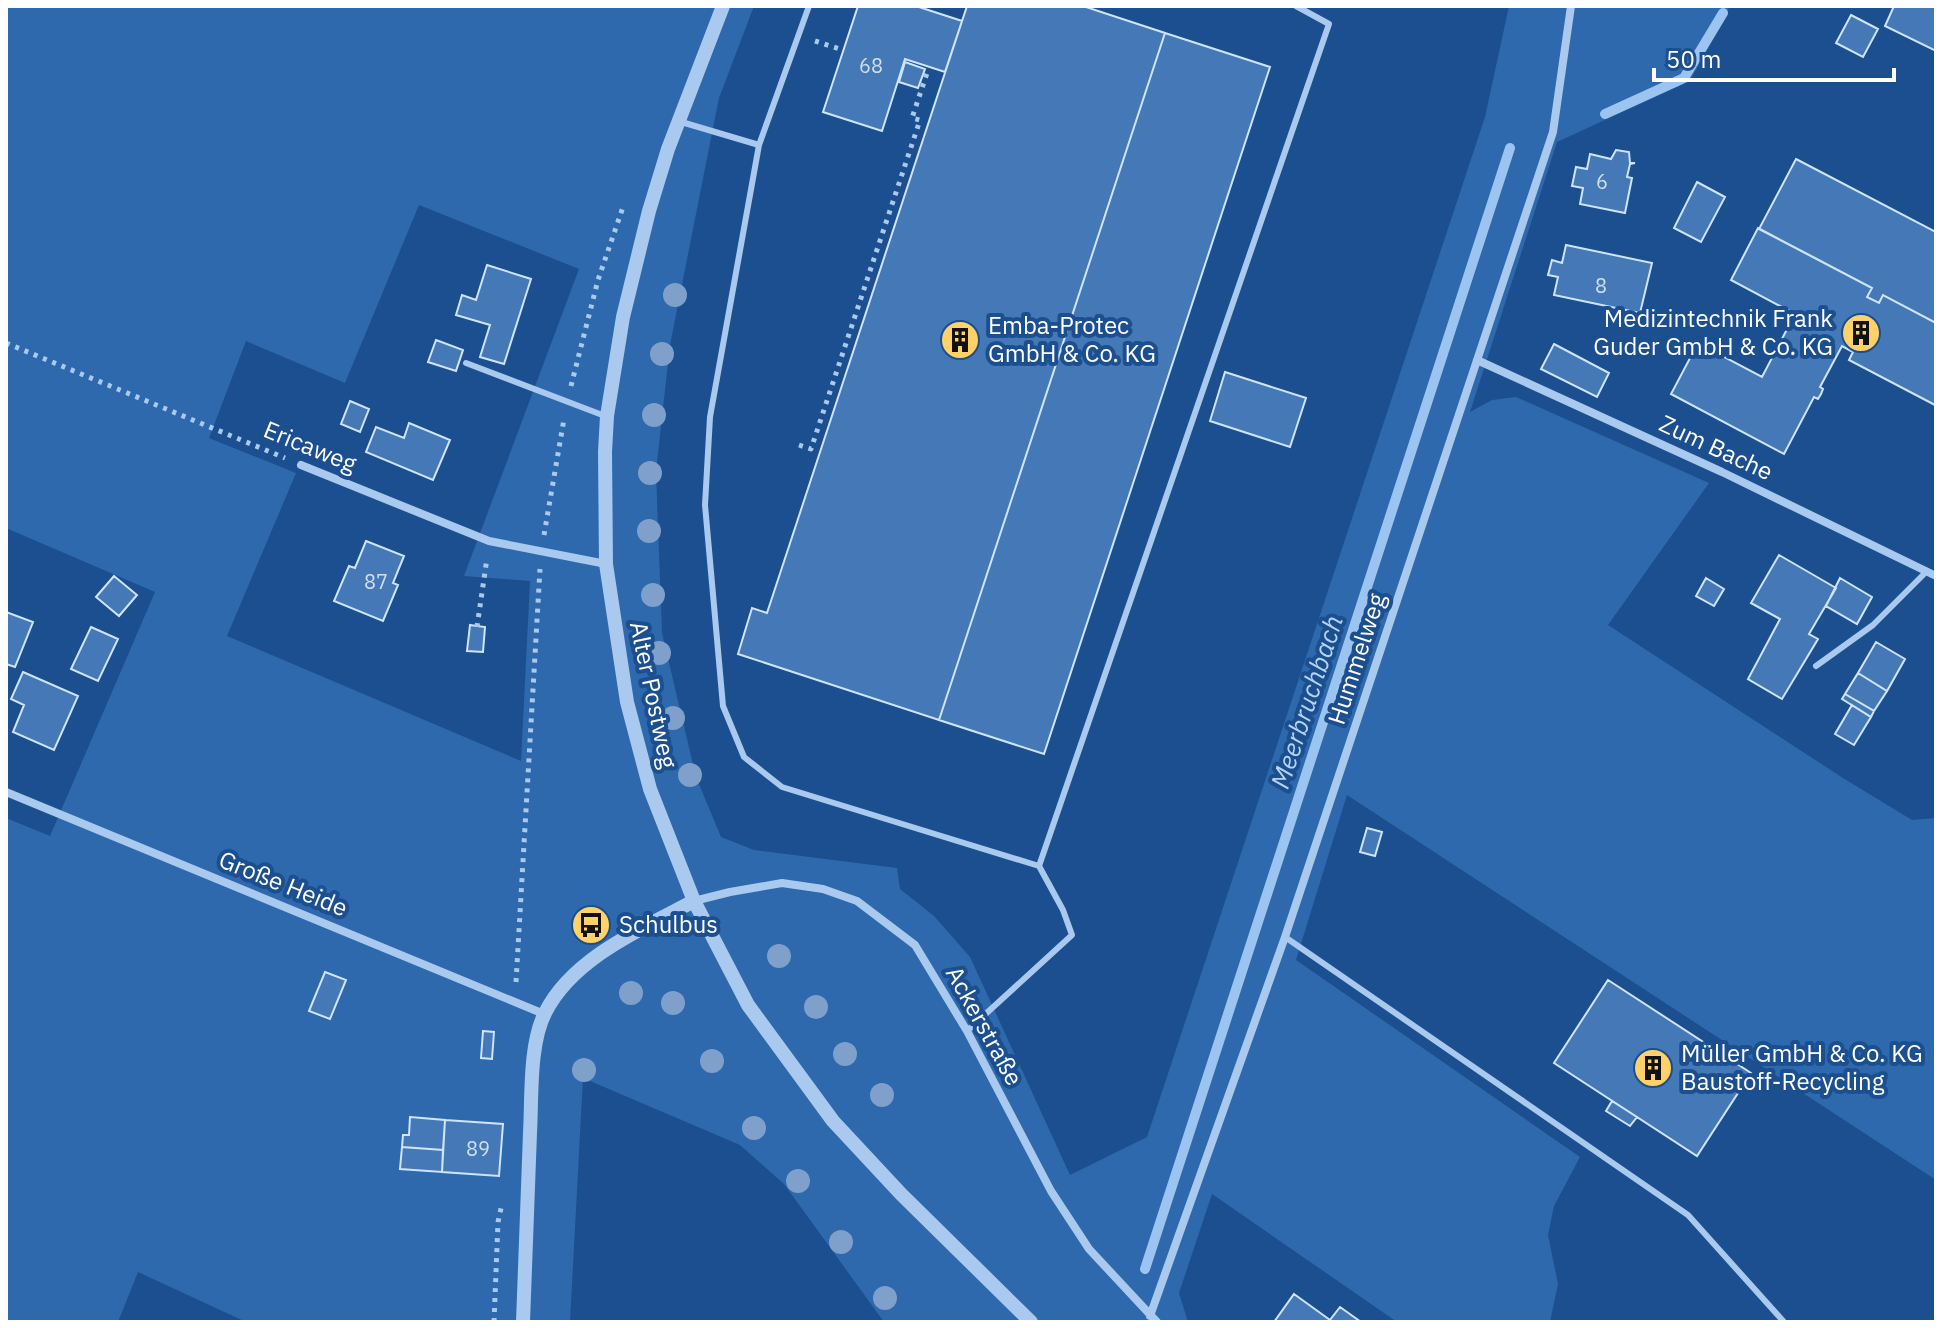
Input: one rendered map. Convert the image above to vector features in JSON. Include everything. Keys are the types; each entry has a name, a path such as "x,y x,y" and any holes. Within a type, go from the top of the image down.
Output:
{"street":[{"name":"Alter Postweg","path":"723,6 678,121 649,211 623,317 607,416 606,564 627,702 650,789 694,901 748,1005 833,1121 901,1194 1031,1322"},
{"name":"Hummelweg","path":"1153,1319 1285,937 1553,132 1571,6"},
{"name":"Zum Bache","path":"1477,360 1722,472 1932,574"},
{"name":"Ericaweg","path":"301,465 489,541 606,564"},
{"name":"Große Heide","path":"6,792 544,1014"},
{"name":"Ackerstraße","path":"694,901 782,883 823,889 857,901 915,945 967,1031 1051,1191 1089,1249 1153,1319"},
{"path":"523,1322 535,1046 544,1014 578,972 613,944 694,901"}],"lane":[{"path":"809,6 759,145 710,417 705,505 723,706 744,757 782,787 1039,866 1063,910 1072,935 967,1031"},
{"path":"1039,866 1329,24 1296,6"},
{"path":"678,121 759,145"},
{"path":"466,363 607,416"},
{"path":"1816,666 1873,625 1932,574"},
{"path":"1285,937 1688,1215 1784,1322"}],"path":[{"path":"799,445 811,449 920,120 912,118 928,70"},
{"path":"514,1001 541,552 567,401 598,280 627,196"},
{"name":"Ericaweg","path":"6,343 301,465"},
{"path":"477,627 489,541"},
{"path":"494,1322 498,1222 503,1201"}],"shaded area":[{"path":"6,6 754,6 719,98 670,345 656,472 662,633 696,777 721,837 754,850 897,868 900,889 934,916 970,957 1070,1175 1147,1137 1485,117 1509,6 1730,6 1690,81 1557,142 1470,412 1492,400 1516,397 1709,483 1608,625 1912,820 1936,818 1936,1180 1347,795 1296,960 1580,1157 1554,1206 1548,1235 1558,1284 1550,1322 1397,1322 1212,1194 1179,1293 1188,1322 884,1322 784,1184 740,1145 583,1078 570,1322 246,1322 138,1272 118,1322 6,1322 6,818 50,836 155,592 6,528","holes":["419,205 579,269 464,576 530,581 521,761 227,636 296,473 209,438 246,341 345,383"]}],"building":[{"path":"858,6 916,6 962,21 945,72 905,59 882,131 823,112"},
{"name":"Emba-Protec GmbH & Co. KG","path":"967,6 1083,6 1165,33 939,720 738,654 752,608 767,613"},
{"path":"1894,6 1936,6 1936,51 1885,26"},
{"path":"1851,15 1878,29 1863,57 1836,43"},
{"path":"1165,33 1270,67 1044,754 939,720"},
{"path":"905,62 925,69 918,88 899,82"},
{"path":"1616,150 1629,152 1630,163 1635,163 1630,164 1627,177 1632,178 1625,213 1580,204 1583,188 1572,186 1576,167 1587,169 1590,154 1611,159"},
{"path":"1796,159 1936,232 1936,323 1883,295 1879,303 1867,297 1872,288 1759,229"},
{"path":"1697,182 1725,197 1701,242 1674,228"},
{"name":"Medizintechnik Frank Guder GmbH & Co. KG","path":"1758,228 1872,288 1867,297 1879,303 1883,295 1936,323 1935,405 1849,360 1853,352 1842,346 1820,387 1823,389 1821,394 1818,399 1814,397 1784,454 1671,394 1698,343 1762,377 1795,314 1731,280"},
{"path":"1566,245 1652,263 1640,313 1554,295 1558,277 1548,275 1552,260 1562,263"},
{"path":"487,265 531,279 504,364 480,357 490,325 456,315 462,295 476,300"},
{"path":"436,340 463,350 456,371 428,362"},
{"path":"1554,344 1609,373 1597,397 1541,369"},
{"path":"1225,372 1306,398 1290,447 1210,421"},
{"path":"350,401 369,409 360,432 341,424"},
{"path":"409,423 450,440 433,480 366,452 376,427 404,438"},
{"path":"366,541 404,556 393,583 398,585 383,621 334,601 349,566 355,568"},
{"path":"1779,555 1836,588 1809,634 1818,639 1782,699 1748,679 1780,619 1751,603"},
{"path":"114,576 137,595 119,616 96,597"},
{"path":"1706,578 1724,589 1714,606 1696,596"},
{"path":"1840,578 1872,597 1857,624 1826,606"},
{"path":"6,612 33,622 15,667 6,664"},
{"path":"470,625 485,627 483,652 467,651"},
{"path":"91,627 118,639 98,681 71,669"},
{"path":"1876,642 1905,659 1887,691 1858,673"},
{"path":"23,672 78,696 54,750 13,732 24,705 11,699"},
{"path":"1858,673 1887,691 1874,711 1845,694"},
{"path":"1845,694 1874,711 1871,717 1842,699"},
{"path":"1852,705 1871,717 1854,745 1835,734"},
{"path":"1367,828 1382,832 1375,856 1360,852"},
{"path":"325,972 346,980 330,1019 309,1011"},
{"name":"Müller GmbH & Co. KG Baustoff-Recycling","path":"1608,980 1751,1073 1697,1156 1554,1063"},
{"path":"483,1031 494,1032 492,1059 481,1058"},
{"path":"1612,1101 1637,1117 1630,1126 1606,1111"},
{"path":"410,1117 445,1120 443,1150 402,1147 403,1135 409,1135"},
{"path":"445,1120 503,1124 499,1176 442,1172"},
{"path":"402,1147 443,1150 442,1172 400,1169"},
{"path":"1294,1294 1330,1320 1333,1322 1274,1322"},
{"path":"1340,1307 1361,1322 1330,1320"}],"waterway":[{"name":"Meerbruchbach","path":"1605,114 1684,78 1723,13"},
{"name":"Meerbruchbach","path":"1145,1269 1510,148"}],"place":[{"name":"Medizintechnik Frank Guder GmbH & Co. KG","path":"1861,333"},
{"name":"Emba-Protec GmbH & Co. KG","path":"960,340"},
{"name":"Schulbus","path":"591,925"},
{"name":"Müller GmbH & Co. KG Baustoff-Recycling","path":"1653,1068"}]}
